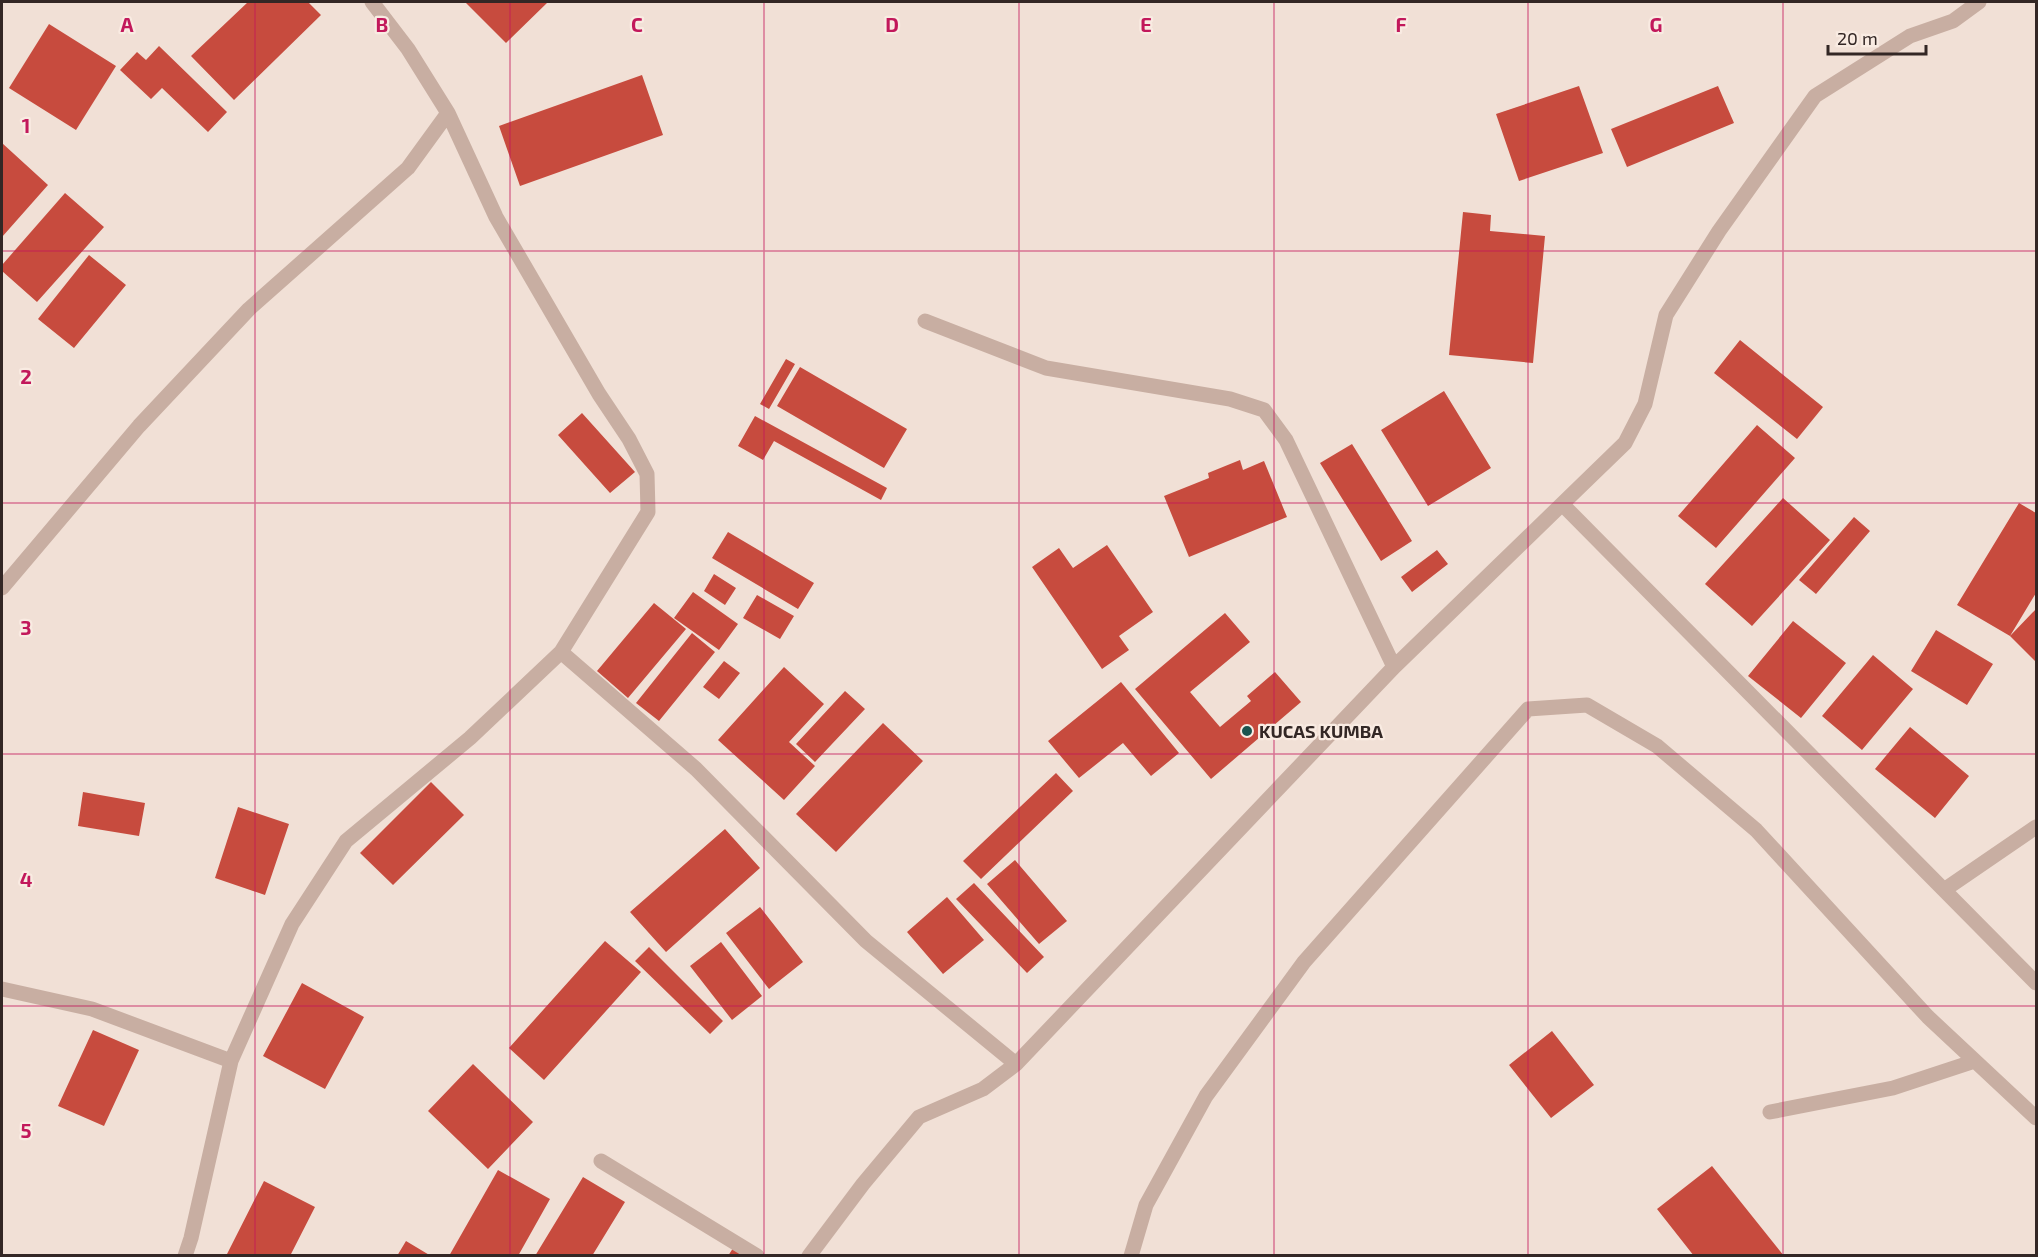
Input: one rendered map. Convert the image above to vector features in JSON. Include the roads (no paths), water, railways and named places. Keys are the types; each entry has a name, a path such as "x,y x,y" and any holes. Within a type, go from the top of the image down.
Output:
{"street":[{"path":"185,1256 231,1061 292,924 346,841 470,738 561,652 648,512 647,474 629,439 599,394 496,217 447,113 408,49 372,2"},
{"path":"808,1256 862,1184 919,1117 983,1089 1016,1064 1395,667 1625,443 1645,404 1666,315 1719,231 1815,96 1910,36 1953,21 1979,2"},
{"path":"2,588 147,417 249,309 408,168 447,113"},
{"path":"925,321 1046,368 1230,399 1264,410 1286,440 1395,667"},
{"path":"1563,505 2037,983"},
{"path":"561,652 696,769 866,941 1016,1064"},
{"path":"1131,1256 1146,1205 1213,1086 1304,962 1528,709 1587,705 1657,746 1756,830 1928,1017 2037,1118"},
{"path":"1944,890 2037,827"},
{"path":"2,989 92,1009 231,1061"},
{"path":"1770,1112 1893,1088 1975,1061"},
{"path":"601,1161 757,1256"}],"place":[{"name":"KUCAS KUMBA","path":"1247,731"}]}
